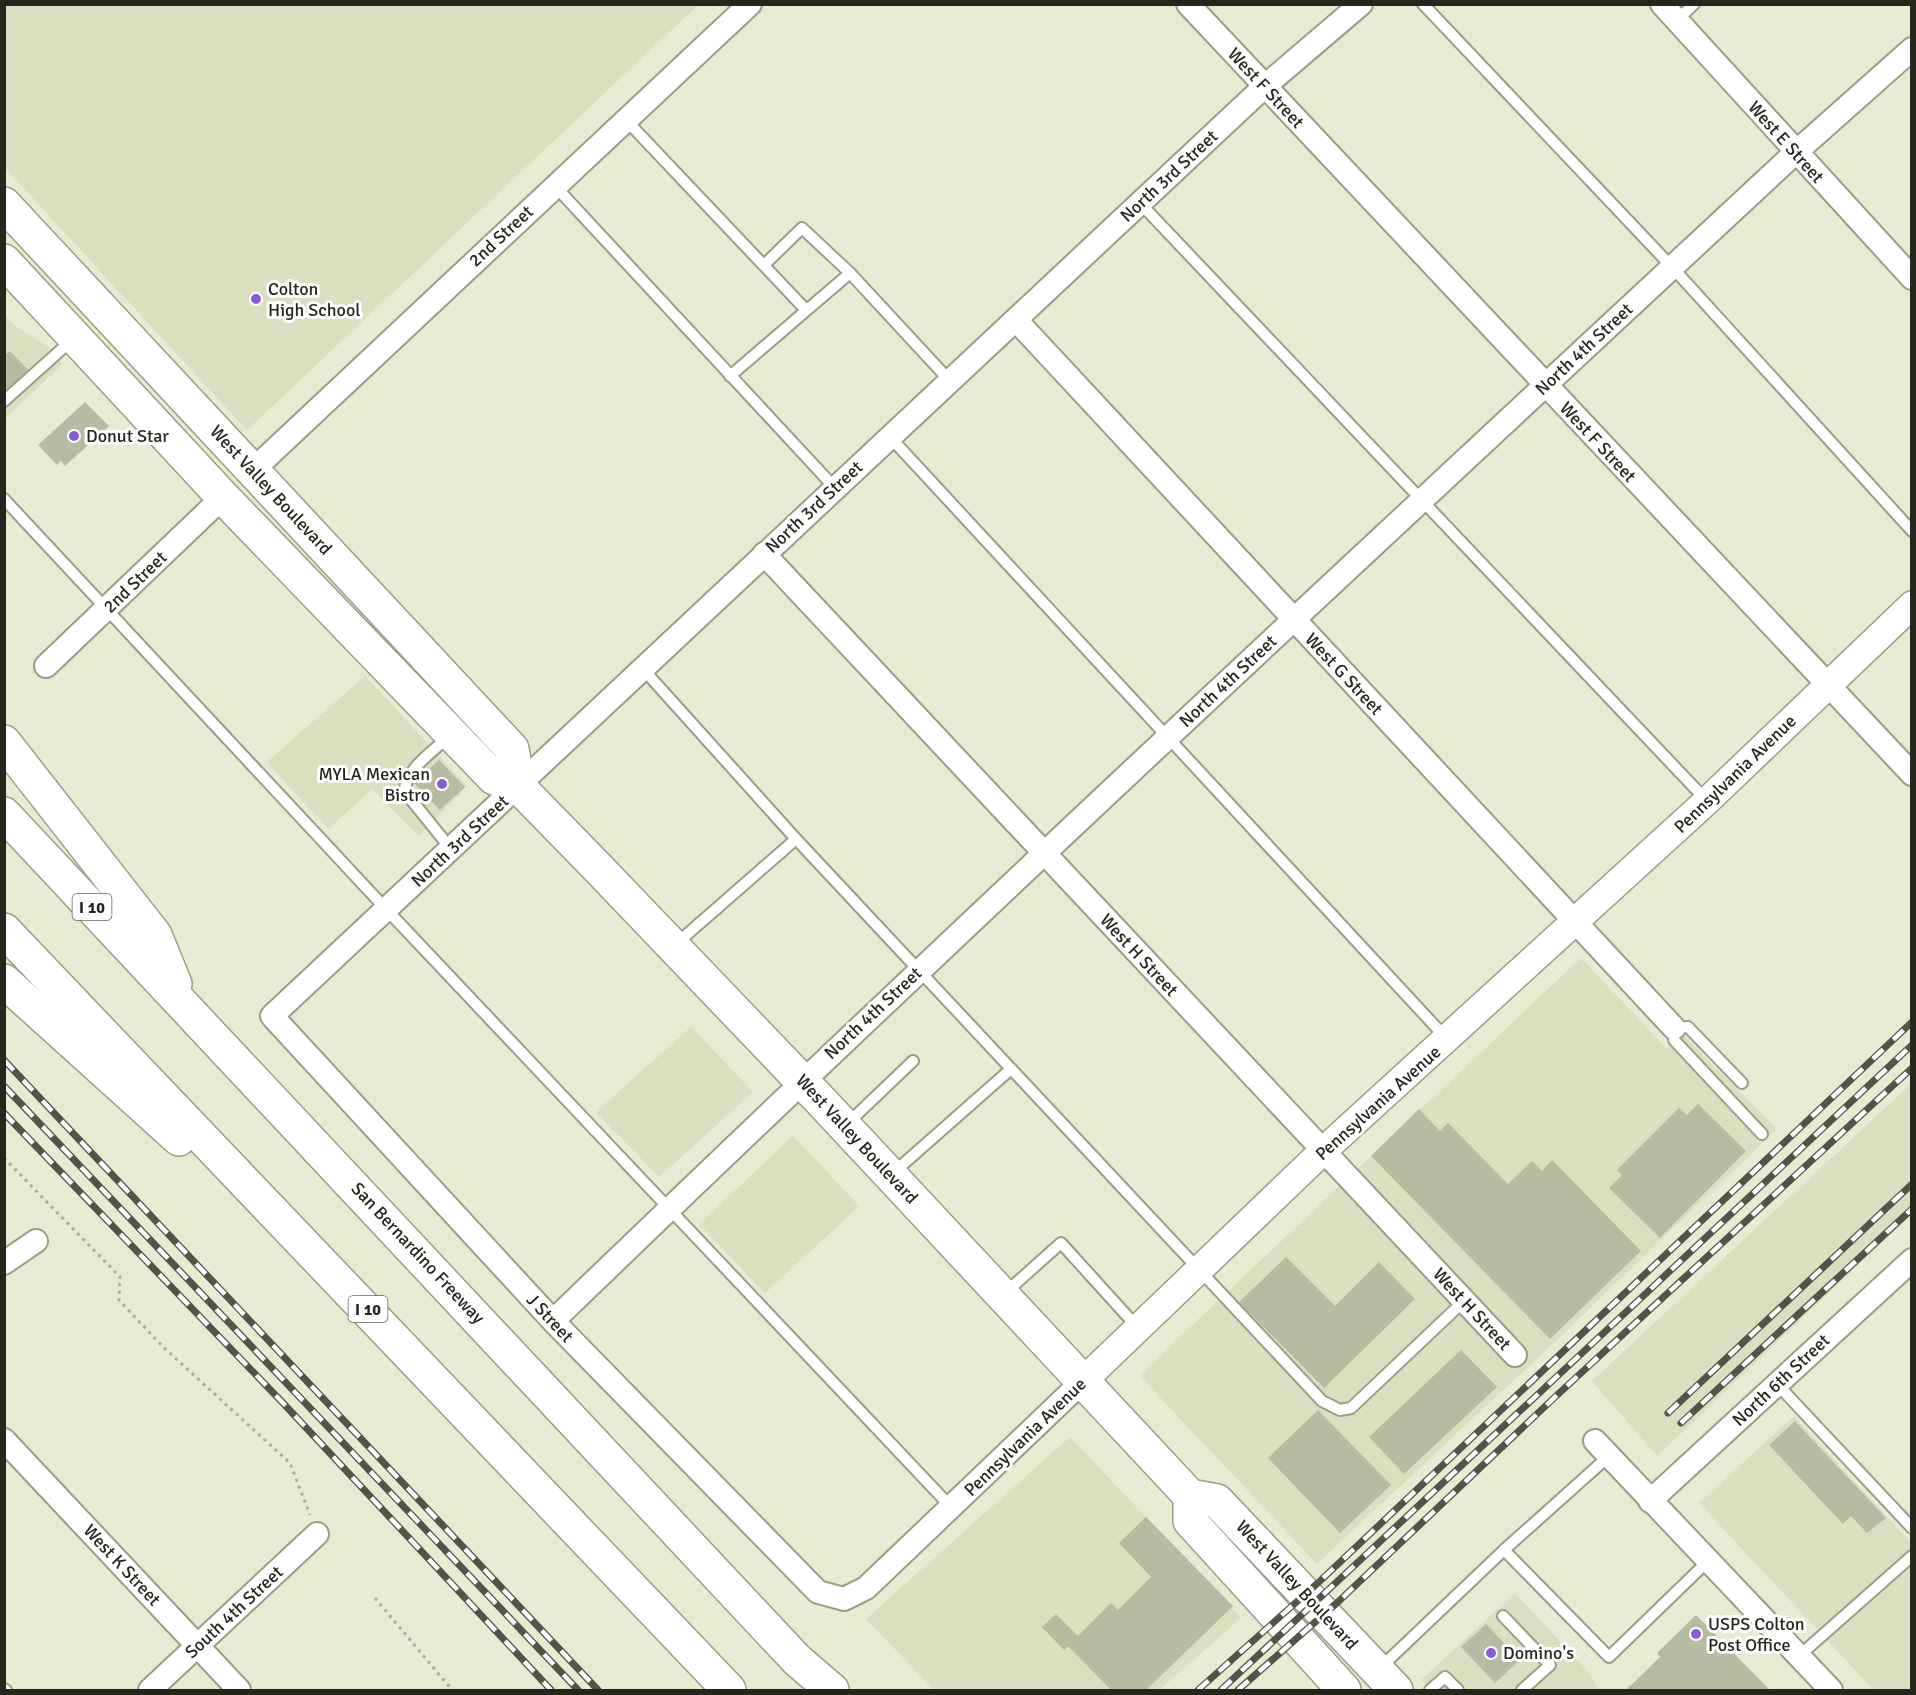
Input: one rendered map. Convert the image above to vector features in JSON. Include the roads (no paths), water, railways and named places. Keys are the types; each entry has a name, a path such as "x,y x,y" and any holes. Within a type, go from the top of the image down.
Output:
{"main road":[{"name":"West Valley Boulevard","path":"4,204 512,749 519,787"},
{"name":"West Valley Boulevard","path":"13,274 494,778 519,787 845,1126 1190,1496 1217,1501 1386,1681"},
{"path":"4,742 155,935 181,999"},
{"name":"San Bernardino Freeway","path":"4,814 181,999 797,1660 832,1690"},
{"name":"I 10","path":"4,930 379,1320 729,1690"},
{"path":"4,981 379,1320"},
{"name":"West Valley Boulevard","path":"1190,1496 1190,1521 1344,1690"}],"street":[{"name":"2nd Street","path":"253,470 750,4"},
{"name":"West F Street","path":"1188,4 1911,774"},
{"name":"North 3rd Street","path":"272,1016 519,787 1264,86 1361,4"},
{"name":"West E Street","path":"1669,13 1911,278"},
{"name":"North 4th Street","path":"553,1321 1044,852 1795,153 1911,49"},
{"name":"West G Street","path":"1016,320 1674,1028"},
{"name":"2nd Street","path":"46,666 224,497"},
{"name":"West H Street","path":"764,554 1515,1355"},
{"name":"Pennsylvania Avenue","path":"844,1599 866,1588 1323,1152 1575,924 1911,605"},
{"name":"J Street","path":"272,1016 553,1321 818,1592 844,1599"},
{"path":"4,1263 36,1241"},
{"name":"North 6th Street","path":"1650,1501 1909,1267"},
{"name":"West K Street","path":"4,1440 239,1690"},
{"path":"1602,1448 1831,1690"},
{"name":"South 4th Street","path":"150,1690 317,1534"}],"lane":[{"path":"1423,4 1672,267 1911,531"},
{"path":"1669,13 1694,4"},
{"path":"626,119 806,310"},
{"path":"555,186 835,488"},
{"path":"1140,203 1707,801"},
{"path":"764,266 802,228 850,273 950,381"},
{"path":"730,376 850,273"},
{"path":"4,401 75,337"},
{"path":"890,437 1448,1039"},
{"path":"4,499 386,909 951,1507"},
{"path":"643,669 796,839 1322,1401 1340,1410 1351,1408 1464,1301"},
{"path":"451,849 405,792 404,786 411,773 453,733"},
{"path":"673,947 796,839"},
{"path":"1742,1083 1688,1027 1674,1028 1674,1040 1762,1134"},
{"path":"845,1126 913,1061"},
{"path":"891,1175 1011,1069"},
{"path":"1002,1295 1061,1243 1138,1328"},
{"path":"1777,1384 1911,1528"},
{"path":"1386,1681 1504,1550 1556,1504 1602,1448"},
{"path":"1504,1550 1609,1657 1708,1561"},
{"path":"1799,1656 1911,1556"},
{"path":"1503,1616 1550,1665 1522,1690"},
{"path":"1430,1690 1445,1677 1458,1690"}],"railway":[{"path":"1198,1690 1320,1581 1912,1022"},
{"path":"1221,1690 1912,1045"},
{"path":"4,1060 598,1690"},
{"path":"1238,1690 1339,1601 1555,1397 1912,1068"},
{"path":"4,1086 578,1690"},
{"path":"4,1113 283,1403 551,1690"},
{"path":"1668,1413 1912,1184"},
{"path":"1681,1423 1912,1209"}],"place":[{"name":"Colton High School","path":"256,299"},
{"name":"Donut Star","path":"74,436"},
{"name":"MYLA Mexican Bistro","path":"442,784"},
{"name":"USPS Colton Post Office","path":"1696,1634"},
{"name":"Domino's","path":"1491,1653"}]}
